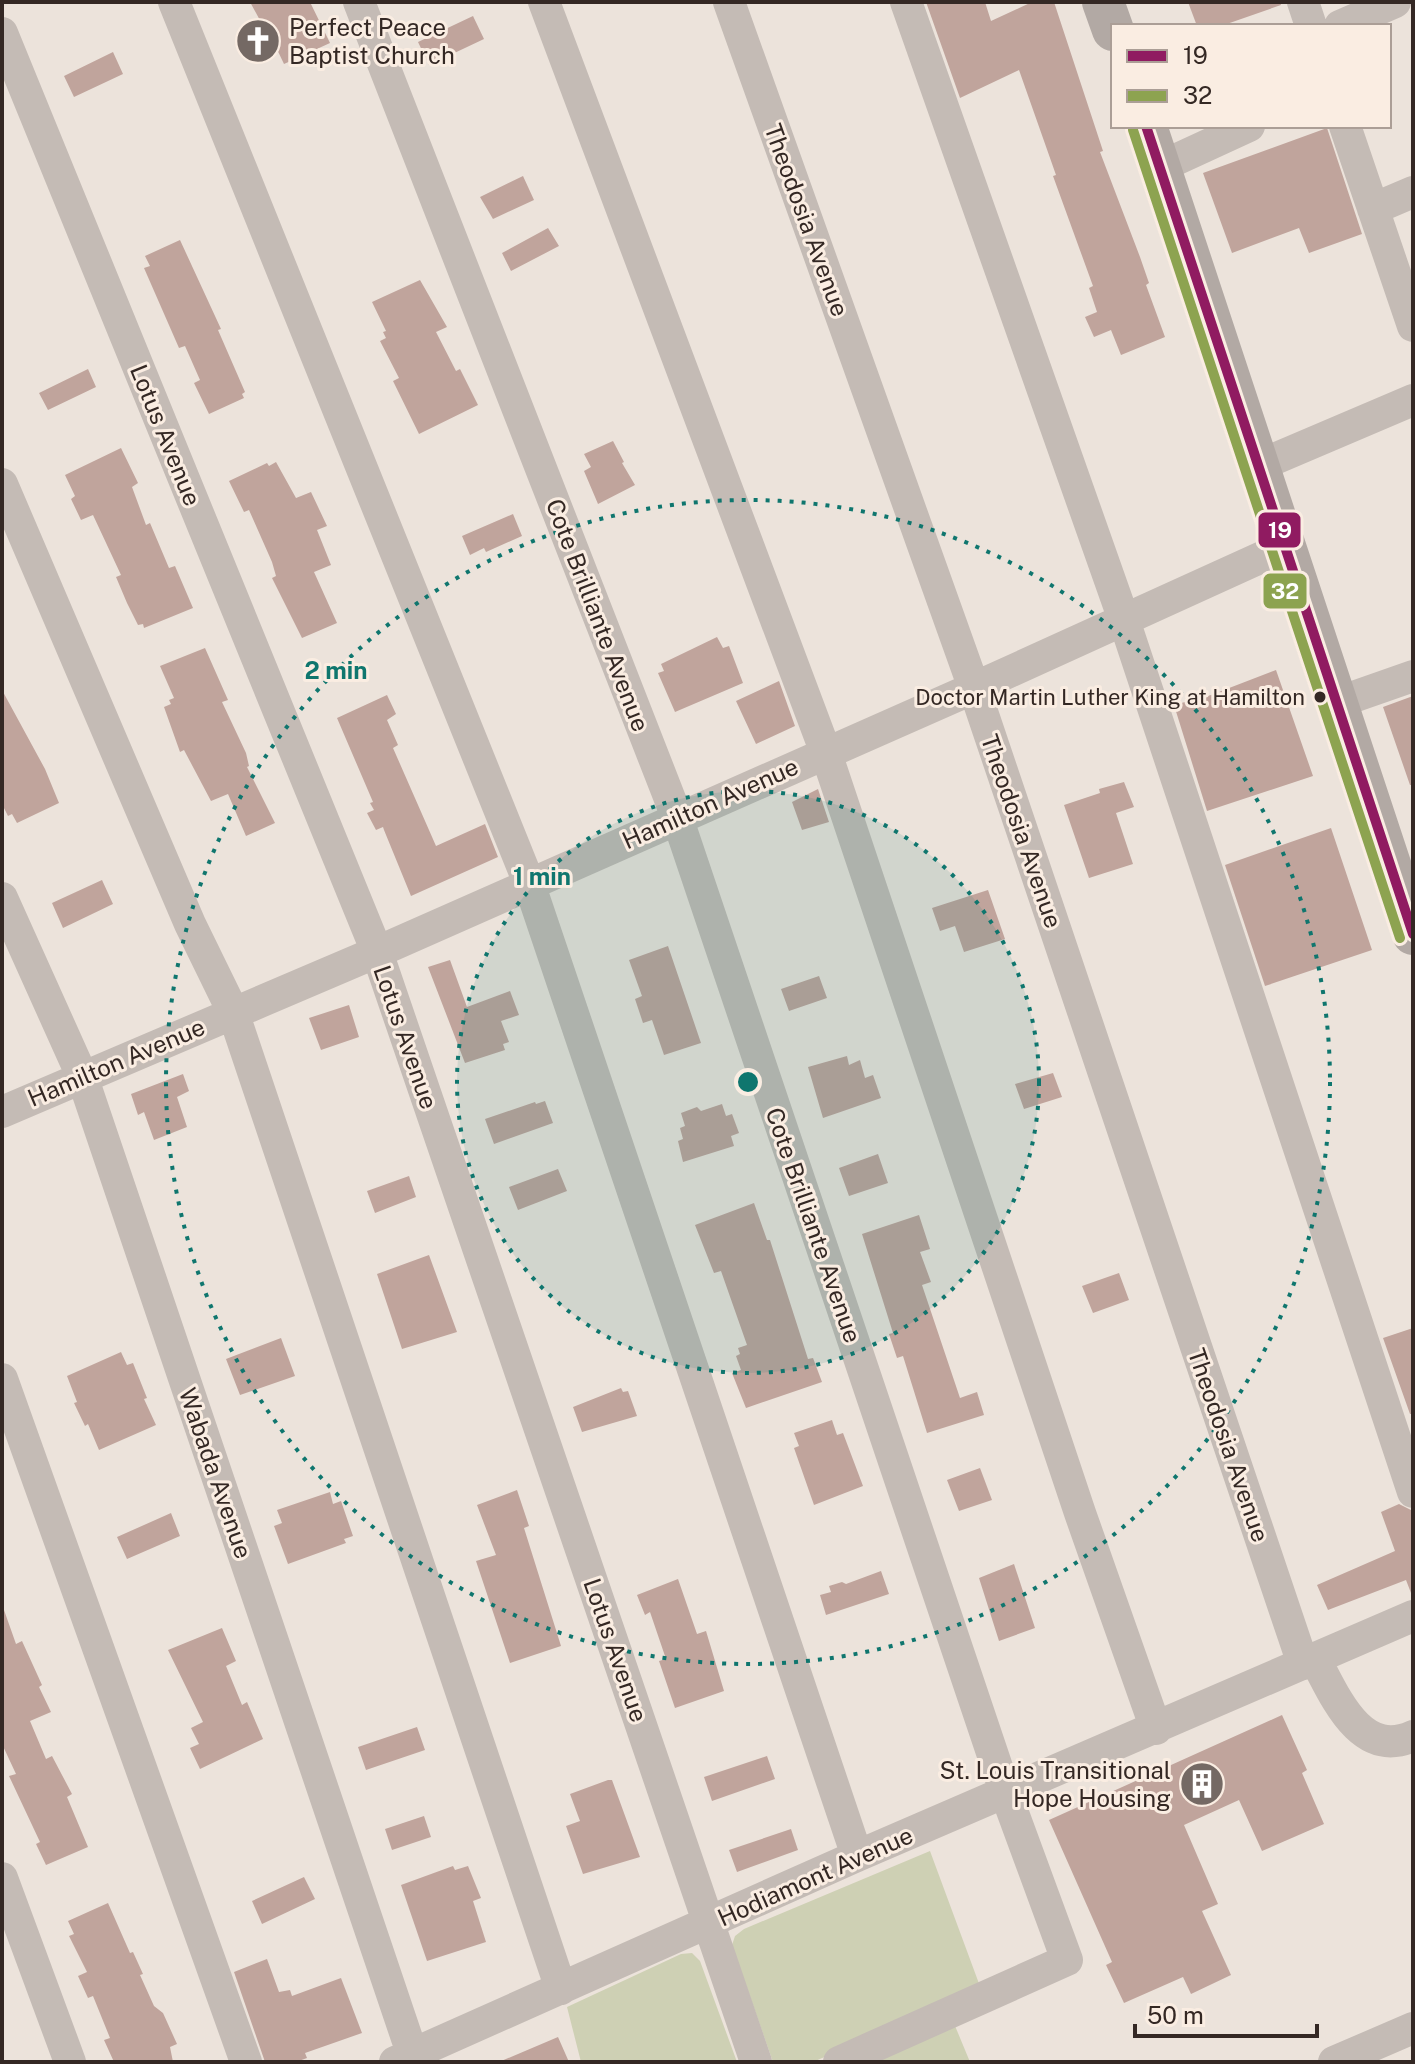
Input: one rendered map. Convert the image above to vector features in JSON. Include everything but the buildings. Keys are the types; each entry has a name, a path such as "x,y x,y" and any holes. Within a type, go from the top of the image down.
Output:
{"main road":[{"path":"1103,2 1111,24"},
{"path":"1147,128 1413,934"}],"street":[{"path":"174,2 529,883 857,1856"},
{"name":"Cote Brilliante Avenue","path":"359,2 677,817 1006,1794 1067,1960 839,2062"},
{"path":"544,2 826,753 1080,1513 1156,1729"},
{"name":"Theodosia Avenue","path":"729,2 974,688 1309,1662 1340,1708 1360,1731 1377,1740 1390,1742 1413,1736"},
{"path":"906,2 1124,620 1413,1492"},
{"path":"1303,2 1310,24"},
{"path":"1345,24 1395,2"},
{"name":"Lotus Avenue","path":"2,33 377,952 756,2062"},
{"path":"1160,167 1245,128"},
{"path":"1346,128 1413,326"},
{"path":"1373,209 1413,192"},
{"path":"1258,466 1413,400"},
{"path":"2,484 190,924 233,1012 561,1989"},
{"name":"Hamilton Avenue","path":"2,1112 377,952 1284,547"},
{"path":"1336,703 1413,676"},
{"name":"Wabada Avenue","path":"2,898 82,1076 407,2060"},
{"path":"2,1379 246,2062"},
{"name":"Hodiamont Avenue","path":"407,2060 857,1856 1413,1616"},
{"path":"2,1878 70,2062"},
{"path":"1334,2062 1381,2053 1413,2028"}],"green space":[{"path":"930,1851 981,1989 813,2062 773,2062 732,1945 735,1936 744,1929"},
{"path":"692,1953 700,1961 737,2062 581,2062 567,2007 681,1954"},
{"path":"953,2021 970,2062 862,2062"}],"transit line":[{"name":"19","path":"1147,128 1413,934"},
{"name":"32","path":"1133,130 1400,938"}],"place":[{"name":"Perfect Peace Baptist Church","path":"258,41"},
{"name":"Doctor Martin Luther King at Hamilton","path":"1320,697"},
{"name":"St. Louis Transitional Hope Housing","path":"1202,1784"}]}
